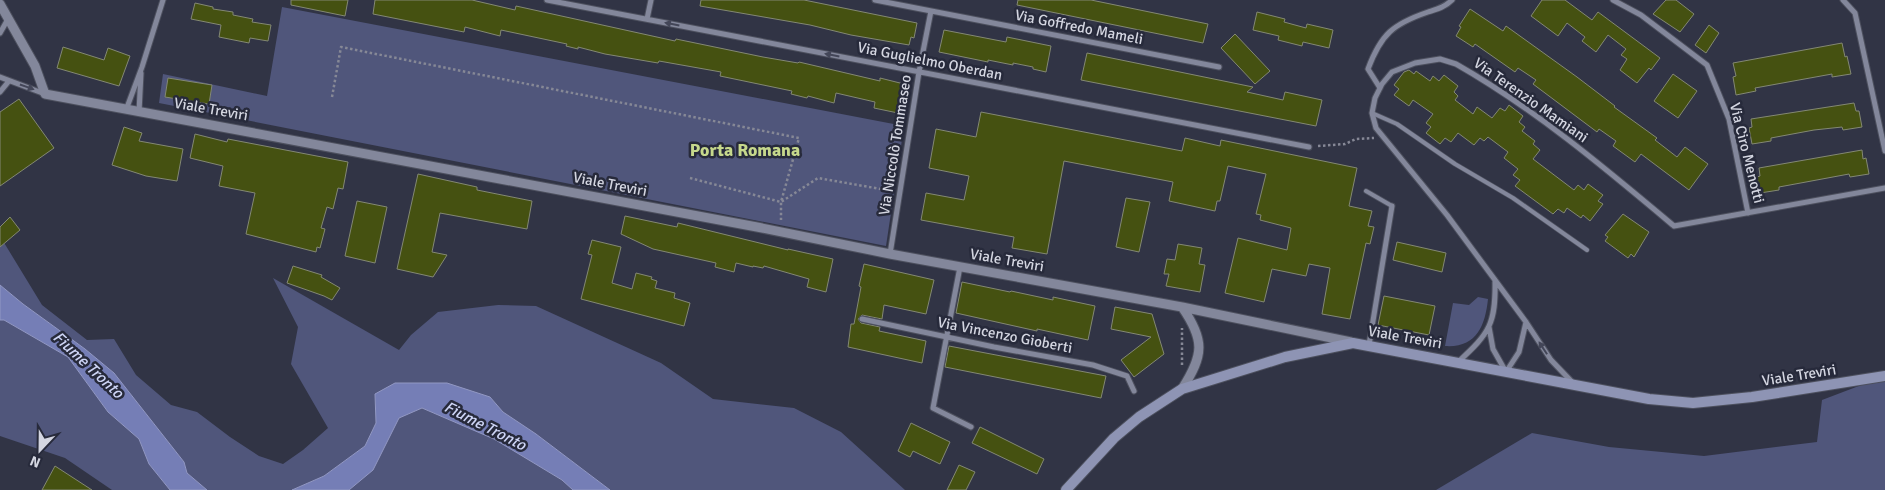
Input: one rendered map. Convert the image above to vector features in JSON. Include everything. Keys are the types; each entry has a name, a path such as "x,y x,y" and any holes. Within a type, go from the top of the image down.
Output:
{"main road":[{"name":"Viale Treviri","path":"1353,343 1649,399 1693,403 1752,398 1885,376"},
{"path":"1066,490 1114,438 1139,417 1182,389 1285,357 1353,343"}],"street":[{"path":"126,110 163,0"},
{"name":"Via Guglielmo Oberdan","path":"546,0 1309,146"},
{"path":"647,19 651,0"},
{"name":"Via Goffredo Mameli","path":"875,0 1219,67"},
{"path":"1380,88 1368,69 1374,52 1386,33 1406,19 1447,5 1452,0"},
{"name":"Via Ciro Menotti","path":"1614,0 1641,15 1707,65 1729,119 1748,213"},
{"path":"1843,0 1855,13 1885,151"},
{"path":"0,4 35,66 45,94"},
{"name":"Via Niccolò Tommaseo","path":"890,254 919,72 931,11"},
{"path":"0,33 8,19"},
{"name":"Via Terenzio Mamiani","path":"1372,112 1380,88 1392,72 1415,62 1440,59 1448,61 1476,75 1540,118 1602,165 1674,226 1885,188"},
{"path":"139,112 142,67"},
{"path":"0,77 45,94"},
{"path":"0,92 9,81"},
{"name":"Viale Treviri","path":"45,94 890,254 1182,307 1353,343"},
{"path":"1372,112 1376,128 1447,215 1526,322 1551,360 1575,385"},
{"path":"1369,345 1392,206"},
{"path":"960,267 933,408 970,427"},
{"path":"1458,362 1478,343 1489,327 1496,304 1495,279"},
{"path":"1182,307 1191,320 1200,348 1198,361 1182,389"},
{"name":"Via Vincenzo Gioberti","path":"862,319 1093,365 1127,376 1134,391"},
{"path":"1489,327 1493,349 1506,372 1519,352 1526,322"}],"lane":[{"path":"1372,112 1397,124 1455,164 1513,198 1587,250"},
{"path":"1366,191 1392,206"}],"path":[{"path":"332,97 341,46 799,138 781,202 780,232"},
{"path":"1309,146 1345,144 1356,139 1368,138 1386,140"},
{"path":"690,178 781,202 818,178 900,192"},
{"path":"1182,307 1182,389"}],"shaded area":[{"path":"282,7 904,126 886,246 159,103 163,74 267,96"},
{"path":"3,241 42,305 87,340 114,339 136,375 171,405 197,412 259,456 283,464 303,450 328,428 291,364 298,327 273,278 399,350 411,335 438,312 498,305 536,306 661,363 713,399 794,408 841,432 905,490 610,490 536,434 503,412 490,397 375,394 376,423 365,446 324,476 292,490 207,490 187,473 184,462 114,373 0,285 0,242"},
{"path":"1478,297 1488,299 1487,309 1477,334 1456,346 1445,346 1453,303 1469,305"},
{"path":"0,320 4,320 68,357 108,412 139,439 149,464 170,490 112,490 65,458 0,436"},
{"path":"1885,376 1885,490 1436,490 1532,433 1609,447 1704,456 1817,442 1822,400"},
{"path":"422,408 494,439 562,480 573,490 349,490 373,469 399,417"}],"water":[{"name":"Fiume Tronto","path":"0,285 114,373 184,462 187,473 207,490 170,490 149,464 139,439 108,412 68,357 4,320 0,320"},
{"name":"Fiume Tronto","path":"395,383 447,383 490,397 503,412 536,434 610,490 573,490 562,480 494,439 422,408 399,418 373,470 349,490 292,490 324,476 365,446 376,423 375,394"}],"building":[{"path":"291,0 348,0 345,16 291,5"},
{"path":"375,0 472,0 515,10 516,6 675,41 676,39 763,57 799,62 880,81 880,78 904,84 898,113 874,108 875,102 836,93 834,103 808,96 807,98 791,94 792,91 720,76 721,72 605,54 578,47 578,49 566,46 567,44 501,30 500,36 465,27 464,32 373,14"},
{"path":"701,0 804,0 917,23 914,38 911,37 909,45 851,35 810,25 700,6"},
{"path":"1018,0 1091,0 1208,24 1203,43 1017,5"},
{"path":"1542,0 1565,0 1592,20 1598,12 1660,58 1651,70 1649,68 1637,83 1620,70 1627,59 1621,55 1626,49 1608,35 1596,52 1582,41 1585,37 1567,23 1558,36 1531,16"},
{"path":"1666,0 1676,0 1694,14 1680,32 1653,14"},
{"path":"195,3 213,7 213,9 233,12 233,15 253,19 252,22 271,25 268,41 250,38 249,43 219,37 221,25 191,19"},
{"path":"1470,9 1503,31 1506,26 1657,138 1655,140 1677,157 1685,147 1708,164 1689,190 1641,154 1635,162 1613,146 1616,141 1599,129 1597,132 1533,84 1536,80 1518,68 1515,72 1475,44 1473,47 1456,36 1461,27 1459,26"},
{"path":"1257,12 1285,19 1284,22 1306,28 1307,24 1333,30 1329,48 1303,42 1302,46 1278,40 1279,36 1253,30"},
{"path":"1709,25 1719,33 1706,53 1695,45"},
{"path":"944,30 1006,42 1007,37 1051,46 1046,72 1013,63 1013,65 988,60 988,62 939,52"},
{"path":"1235,34 1270,71 1255,84 1221,48"},
{"path":"1842,43 1851,74 1832,77 1832,74 1755,88 1756,91 1736,95 1733,77 1736,76 1733,63"},
{"path":"63,47 104,60 108,48 130,56 119,86 57,68"},
{"path":"1087,53 1253,87 1247,92 1283,100 1285,92 1322,100 1316,126 1081,80"},
{"path":"1409,70 1414,74 1416,71 1430,81 1433,76 1439,81 1444,75 1458,86 1454,92 1458,96 1455,100 1473,114 1477,107 1492,118 1500,108 1505,111 1509,105 1523,116 1519,122 1525,127 1522,131 1535,141 1533,144 1540,150 1533,159 1574,190 1578,185 1584,190 1588,184 1603,195 1598,201 1603,204 1590,221 1583,215 1581,218 1567,208 1564,213 1558,209 1553,214 1515,186 1520,180 1513,175 1518,169 1504,158 1508,152 1488,137 1484,141 1480,138 1474,145 1458,133 1451,142 1445,138 1440,144 1426,133 1431,127 1426,123 1433,114 1413,100 1409,106 1394,95 1399,89 1394,85 1404,72"},
{"path":"1673,74 1697,91 1678,118 1654,101"},
{"path":"168,78 212,85 209,104 165,97"},
{"path":"19,99 54,148 0,186 0,112"},
{"path":"1854,103 1856,111 1859,111 1862,127 1843,130 1842,127 1814,130 1771,138 1771,141 1752,144 1749,128 1752,127 1751,119"},
{"path":"981,112 1182,151 1185,138 1220,146 1221,140 1357,168 1349,206 1372,211 1368,226 1374,227 1370,244 1366,243 1350,319 1322,314 1330,268 1309,264 1306,276 1272,269 1264,302 1225,293 1238,238 1287,250 1291,228 1260,220 1261,215 1256,214 1266,174 1228,166 1220,201 1217,201 1215,211 1169,201 1173,182 1064,161 1047,254 1012,248 1014,237 921,220 926,193 964,200 969,176 929,168 936,129 976,137"},
{"path":"124,127 142,133 139,141 183,149 177,181 146,176 112,165"},
{"path":"195,134 227,142 228,139 348,162 343,189 338,188 333,209 327,207 321,228 325,229 320,248 317,247 316,252 246,234 255,193 219,186 223,166 190,158"},
{"path":"1862,150 1863,159 1866,158 1869,174 1850,177 1849,174 1779,187 1779,190 1760,193 1757,177 1760,176 1759,168"},
{"path":"418,174 477,187 477,190 532,201 527,229 440,213 432,252 447,255 433,277 397,269"},
{"path":"1126,198 1150,202 1139,252 1116,247"},
{"path":"357,201 387,207 375,263 345,256"},
{"path":"1623,214 1649,232 1634,257 1631,254 1628,258 1605,241 1608,237 1605,235"},
{"path":"625,216 677,227 678,223 833,259 826,292 807,287 809,279 764,266 763,268 753,267 736,263 734,272 715,267 716,263 653,249 621,234"},
{"path":"10,217 20,230 0,247 0,227"},
{"path":"592,240 621,247 612,283 632,289 636,273 652,277 651,279 657,281 655,288 675,293 674,298 690,303 684,326 581,299 592,255 588,254"},
{"path":"1397,242 1446,253 1442,272 1393,260"},
{"path":"1178,244 1202,248 1199,264 1205,265 1200,292 1166,286 1169,274 1164,274 1167,259 1175,260"},
{"path":"864,264 934,280 926,314 884,305 882,319 862,315 858,319 861,323 880,327 879,331 926,341 922,363 848,347 851,324 854,324"},
{"path":"293,266 322,275 321,277 340,288 332,300 287,283"},
{"path":"962,282 1053,300 1053,297 1095,306 1088,340 956,313"},
{"path":"1384,296 1435,306 1429,335 1378,325"},
{"path":"1115,307 1152,314 1164,354 1134,377 1121,360 1151,337 1111,329"},
{"path":"949,346 1106,376 1101,398 945,367"},
{"path":"911,423 950,442 940,464 913,451 910,457 898,451"},
{"path":"980,427 1044,459 1037,474 972,443"},
{"path":"959,465 975,472 966,490 947,490"},
{"path":"55,466 92,490 42,490"}],"district":[{"name":"Porta Romana","path":"745,150"}]}
